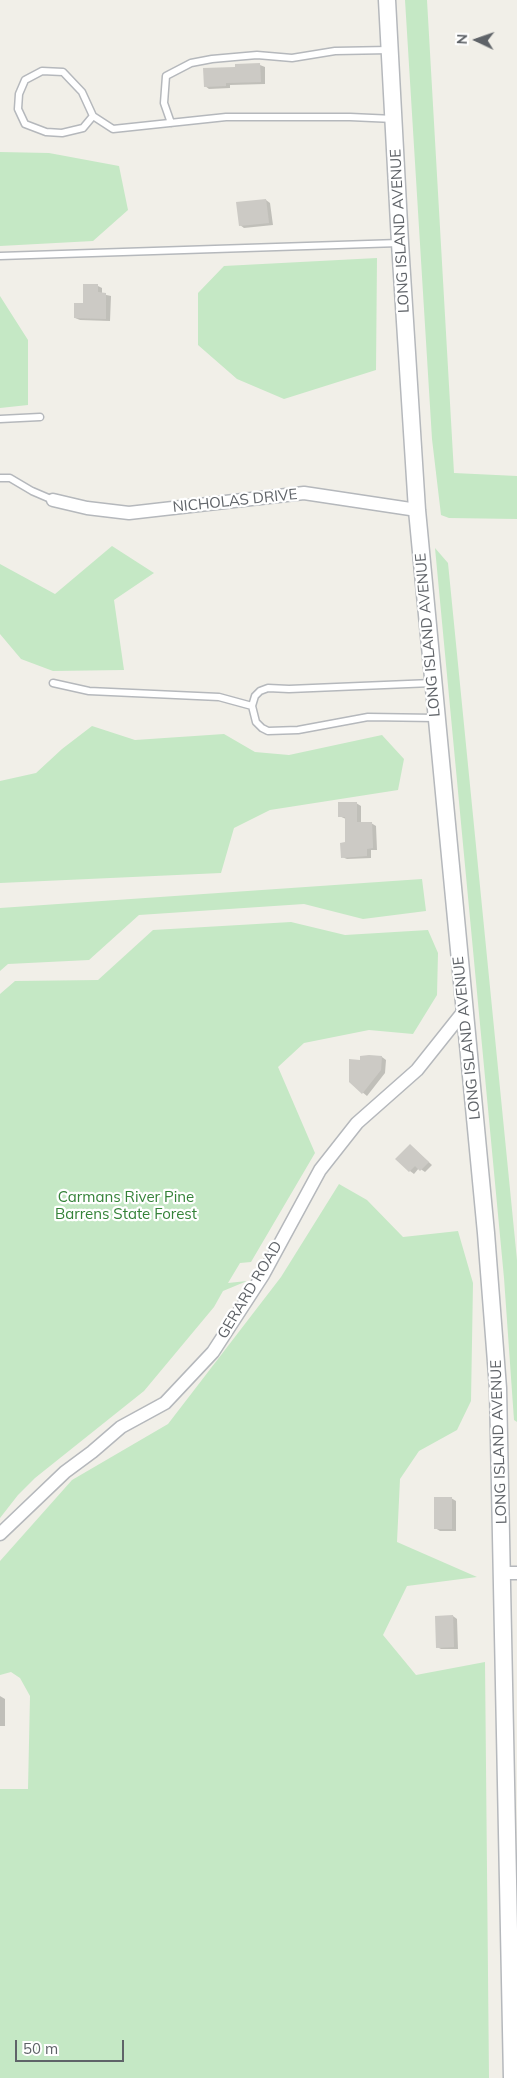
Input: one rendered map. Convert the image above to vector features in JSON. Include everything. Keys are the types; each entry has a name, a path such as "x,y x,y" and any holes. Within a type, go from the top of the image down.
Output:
{"street":[{"name":"LONG ISLAND AVENUE","path":"387,0 417,510 493,1310 510,1573 512,2078"},
{"name":"NICHOLAS DRIVE","path":"53,500 87,508 130,513 304,493 417,510"},
{"name":"GERARD ROAD","path":"0,1534 65,1472 121,1427 165,1403 213,1352 262,1275 320,1170 357,1122 417,1070 464,1011"}],"lane":[{"path":"170,123 164,103 166,76 191,63 257,55 292,58 335,51 390,50"},
{"path":"93,116 83,128 62,133 46,132 25,124 18,110 19,94 25,80 42,71 63,72 82,92 93,116 113,129 226,117 394,119"},
{"path":"0,256 400,243"},
{"path":"0,419 40,417"},
{"path":"0,478 10,478 32,492 53,500"},
{"path":"53,683 88,691 220,696 252,706"},
{"path":"433,683 289,689 268,688 260,691 255,696 252,706 256,722 268,731 298,730 368,716 436,718"}],"green space":[{"path":"405,0 427,0 454,473 517,476 517,519 449,518 441,515 432,439"},
{"path":"0,152 49,153 119,166 128,210 93,241 0,246"},
{"path":"377,258 376,370 284,399 237,379 198,345 198,293 224,266"},
{"path":"0,296 28,340 28,405 0,408"},
{"path":"112,546 154,573 114,600 124,670 53,671 21,659 0,634 0,564 55,594"},
{"path":"435,548 448,563 517,1260 517,1422 514,1420 504,1278"},
{"path":"92,726 135,740 224,734 255,752 289,755 382,735 404,759 398,790 270,810 234,828 221,873 0,883 0,781 36,773 62,749"},
{"path":"422,879 426,911 363,919 304,904 139,915 89,960 8,964 0,971 0,908"},
{"name":"Carmans River Pine Barrens State Forest","path":"291,922 345,935 428,930 438,953 437,995 413,1034 369,1030 304,1043 278,1067 315,1153 251,1262 240,1263 228,1283 247,1281 223,1291 214,1307 144,1391 35,1478 18,1495 0,1518 0,994 15,981 98,980 153,930"},
{"path":"339,1184 367,1200 403,1237 458,1231 473,1283 471,1401 457,1430 419,1451 400,1479 397,1542 477,1577 407,1586 383,1635 416,1675 485,1662 489,2078 0,2078 0,1789 28,1789 30,1696 20,1678 11,1672 0,1675 0,1561 72,1480 168,1424 281,1277"}],"building":[{"path":"260,63 261,82 226,83 226,86 204,87 203,68 235,67 235,64"},
{"path":"266,199 269,223 239,226 236,202"},
{"path":"83,284 98,284 98,292 106,293 106,319 74,318 74,303 83,303"},
{"path":"338,802 357,802 357,822 372,822 373,848 367,849 367,856 341,858 340,843 345,842 345,817 338,817"},
{"path":"360,1056 382,1056 381,1070 362,1094 349,1082 349,1059 360,1060"},
{"path":"410,1144 429,1162 420,1171 415,1166 409,1172 395,1159"},
{"path":"434,1497 452,1497 452,1529 434,1529"},
{"path":"453,1615 454,1647 436,1648 435,1616"}]}
